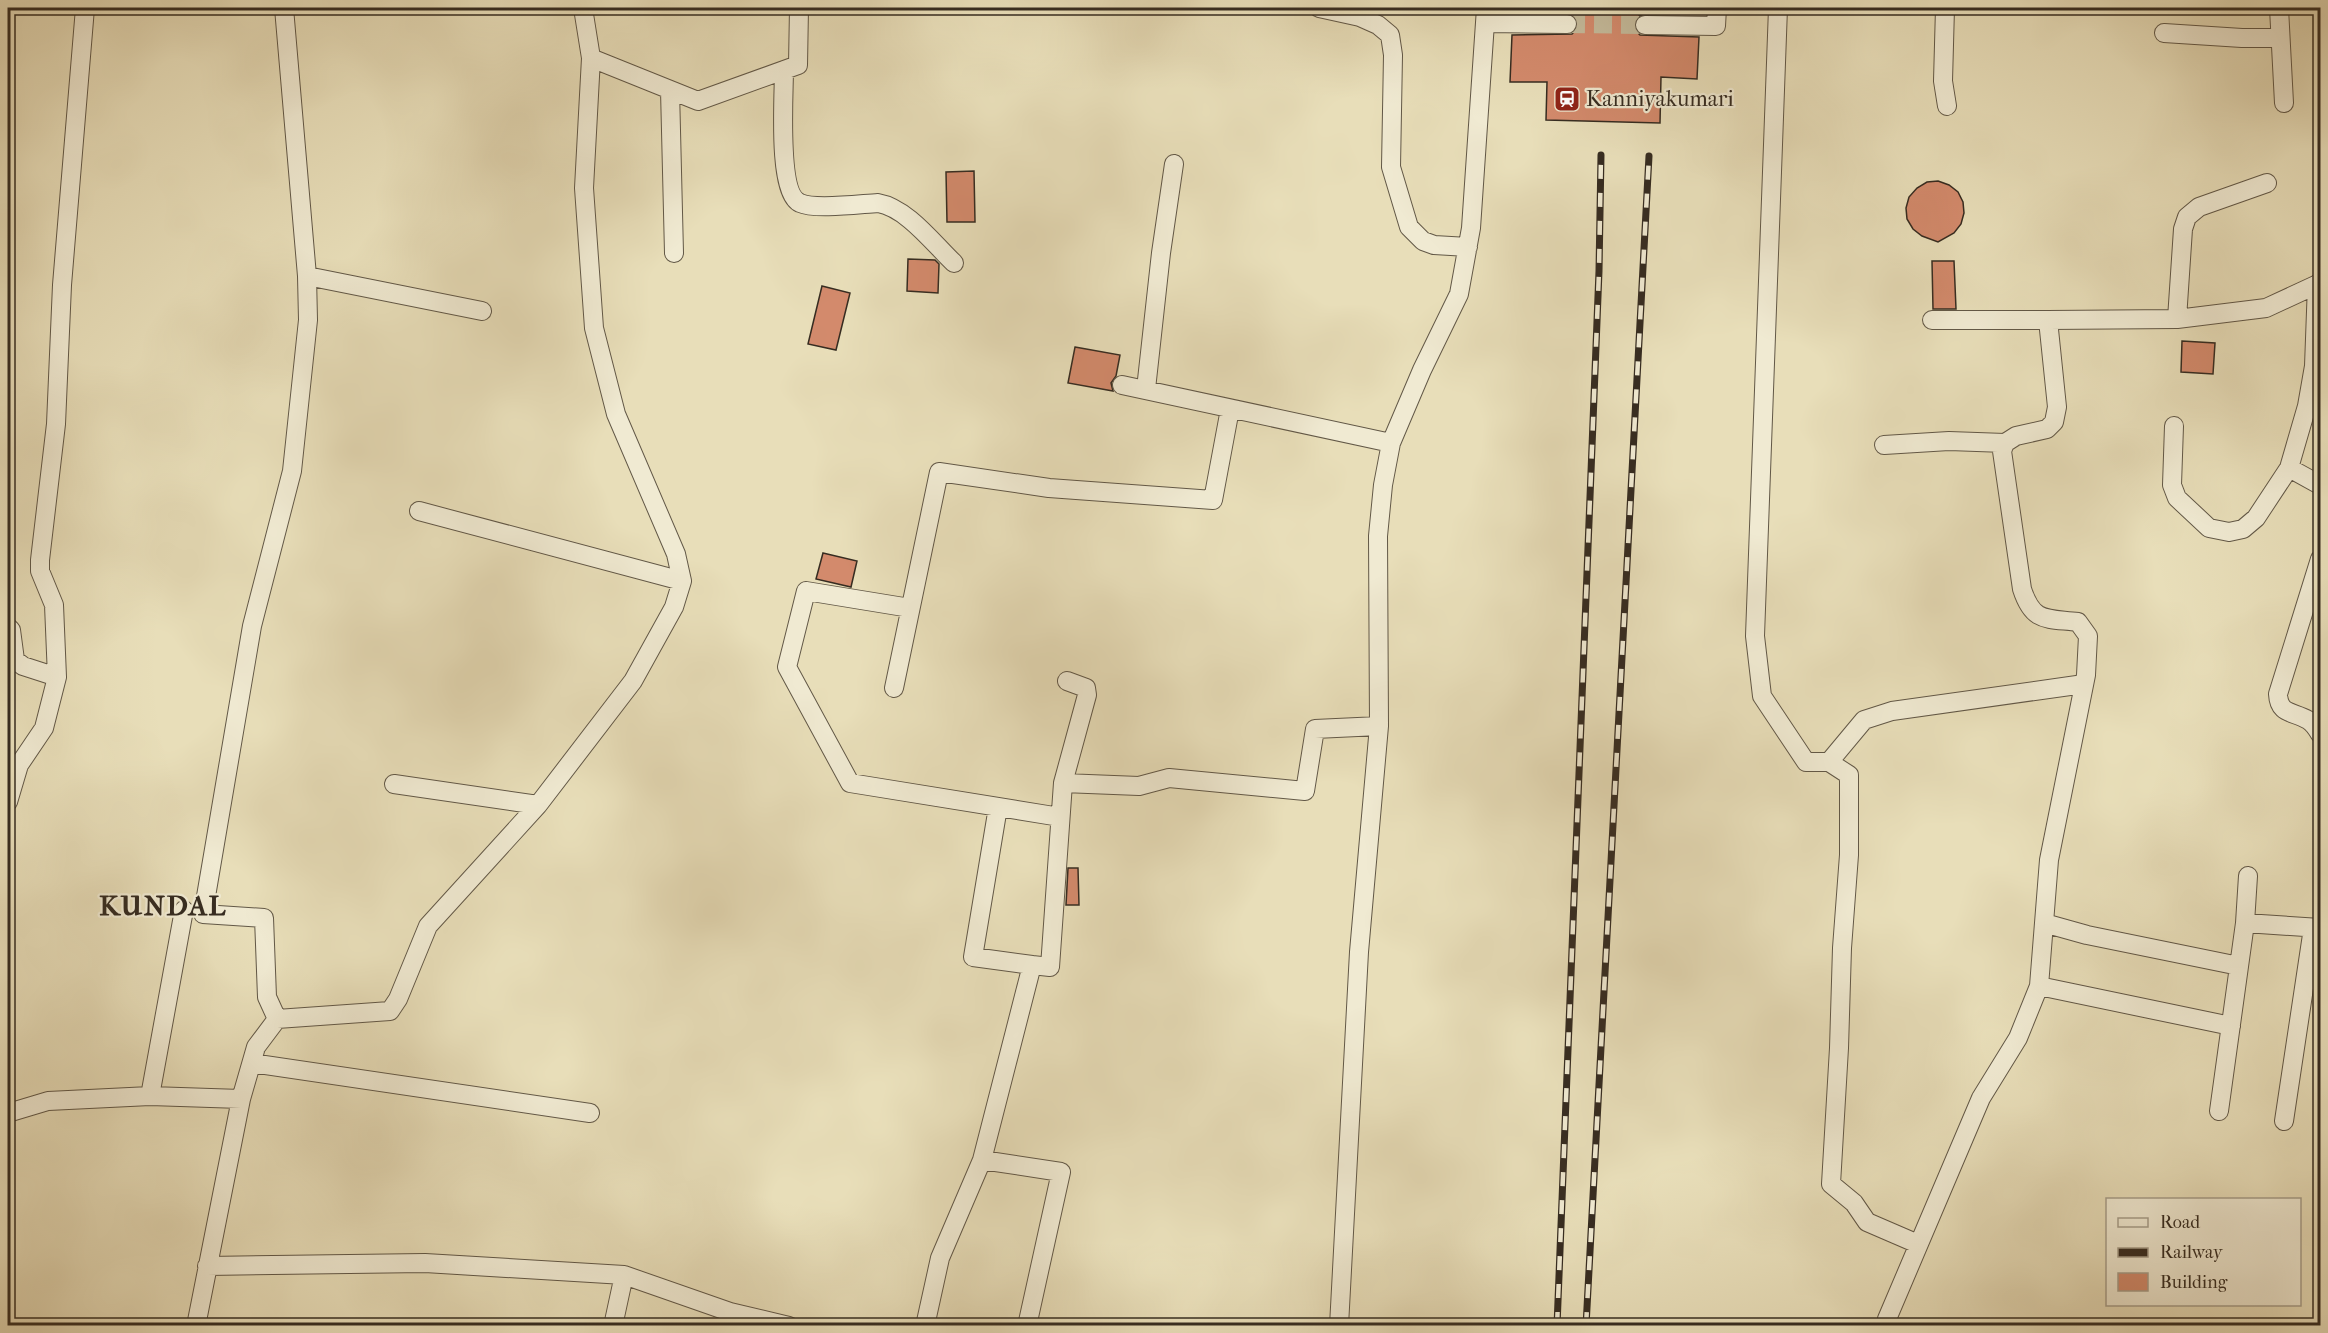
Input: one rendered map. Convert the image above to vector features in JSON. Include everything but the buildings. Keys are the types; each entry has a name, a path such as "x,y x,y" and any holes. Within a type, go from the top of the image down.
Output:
{"street":[{"path":"8,802 19,765 44,728 57,677 56,617 54,605 40,571 40,560 56,423 62,285 85,8"},
{"path":"278,1019 267,997 264,918 203,914 252,626 292,471 308,320 307,276 284,8"},
{"path":"196,1326 241,1099 256,1047 278,1019 390,1011 398,999 428,926 538,805 633,681 674,607 682,581 676,554 616,414 594,328 584,188 591,58 583,8"},
{"path":"591,58 698,101 798,65 799,8"},
{"path":"1319,8 1360,17 1378,25 1390,35 1393,55 1391,167 1408,227 1423,241 1434,245 1468,247"},
{"path":"1645,25 1716,26 1717,8"},
{"path":"1778,8 1755,636 1762,696 1806,762 1829,762 1849,775 1849,855 1842,948 1831,1184 1854,1203 1867,1222 1918,1244"},
{"path":"1945,8 1943,81 1947,106"},
{"path":"2279,8 2283,103"},
{"path":"1338,1326 1359,952 1379,726 1378,536 1383,485 1391,443 1422,370 1459,294 1471,228 1485,15 1567,24"},
{"path":"2164,33 2242,39 2280,38"},
{"path":"784,70 784,172 789,192 798,203 812,206 878,203 889,205 900,211 954,263"},
{"path":"670,90 674,253"},
{"path":"1146,389 1173,164"},
{"path":"2177,319 2183,230 2187,217 2199,207 2267,183"},
{"path":"307,276 482,311"},
{"path":"1932,320 2177,319 2266,308 2319,284 2317,367 2289,468 2256,518 2243,529 2229,532 2209,528 2177,498 2172,485 2174,426"},
{"path":"1884,445 1949,441 2005,443 2016,436 2047,429 2054,422 2057,407 2048,320"},
{"path":"1122,385 1391,443"},
{"path":"894,688 939,472 1049,488 1214,500 1230,408"},
{"path":"1886,1326 1918,1244 1981,1098 2018,1038 2039,986 2049,860 2084,684 2088,636 2078,622 2037,616 2027,606 2022,589 2002,451 2005,443"},
{"path":"2289,468 2320,485"},
{"path":"419,511 682,581"},
{"path":"2320,559 2278,694 2278,703 2283,709 2310,720 2320,734"},
{"path":"910,608 806,591 787,667 849,783 1060,817"},
{"path":"8,627 11,630 15,660 23,666 57,677"},
{"path":"998,807 973,957 1050,967 1063,783 1087,695 1086,688 1082,685 1067,681"},
{"path":"1829,762 1864,720 1892,711 2084,684"},
{"path":"1063,783 1139,786 1169,778 1305,790 1315,729 1379,726"},
{"path":"394,784 538,805"},
{"path":"2219,1111 2245,923 2247,876"},
{"path":"150,1096 184,910"},
{"path":"2044,923 2087,935 2239,966"},
{"path":"2245,923 2317,928 2284,1120"},
{"path":"925,1326 940,1258 982,1160 1032,965"},
{"path":"2039,986 2231,1026"},
{"path":"252,1063 590,1113"},
{"path":"8,1113 48,1101 150,1096 241,1099"},
{"path":"982,1160 1061,1172 1027,1326"},
{"path":"207,1266 425,1263 624,1275 730,1312 789,1326"},
{"path":"613,1326 624,1275"}],"tunnel":[{"path":"1567,24 1645,25"}],"railway":[{"path":"1557,1326 1599,271 1601,155"},
{"path":"1586,1326 1649,156"}],"place":[{"name":"Kanniyakumari","path":"1567,99"}],"district":[{"name":"KUNDAL","path":"163,905"}]}
